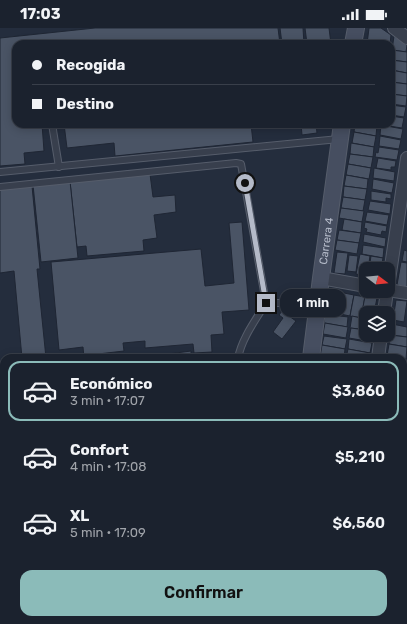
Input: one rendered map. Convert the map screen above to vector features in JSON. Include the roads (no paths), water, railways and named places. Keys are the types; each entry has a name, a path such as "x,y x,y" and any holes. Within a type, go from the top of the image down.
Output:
{"street":[{"path":"354,40 356,28"},
{"path":"394,28 407,38"},
{"name":"Carrera 4","path":"311,354 320,278 341,131"},
{"path":"392,262 407,158"},
{"path":"320,278 359,285"},
{"path":"395,291 407,293"},
{"path":"379,354 380,342"}],"lane":[{"path":"53,128 59,167"},
{"path":"0,172 59,167 341,131"},
{"path":"0,187 236,163 241,164 266,303 246,334 238,354"},
{"path":"266,303 284,303"}]}
